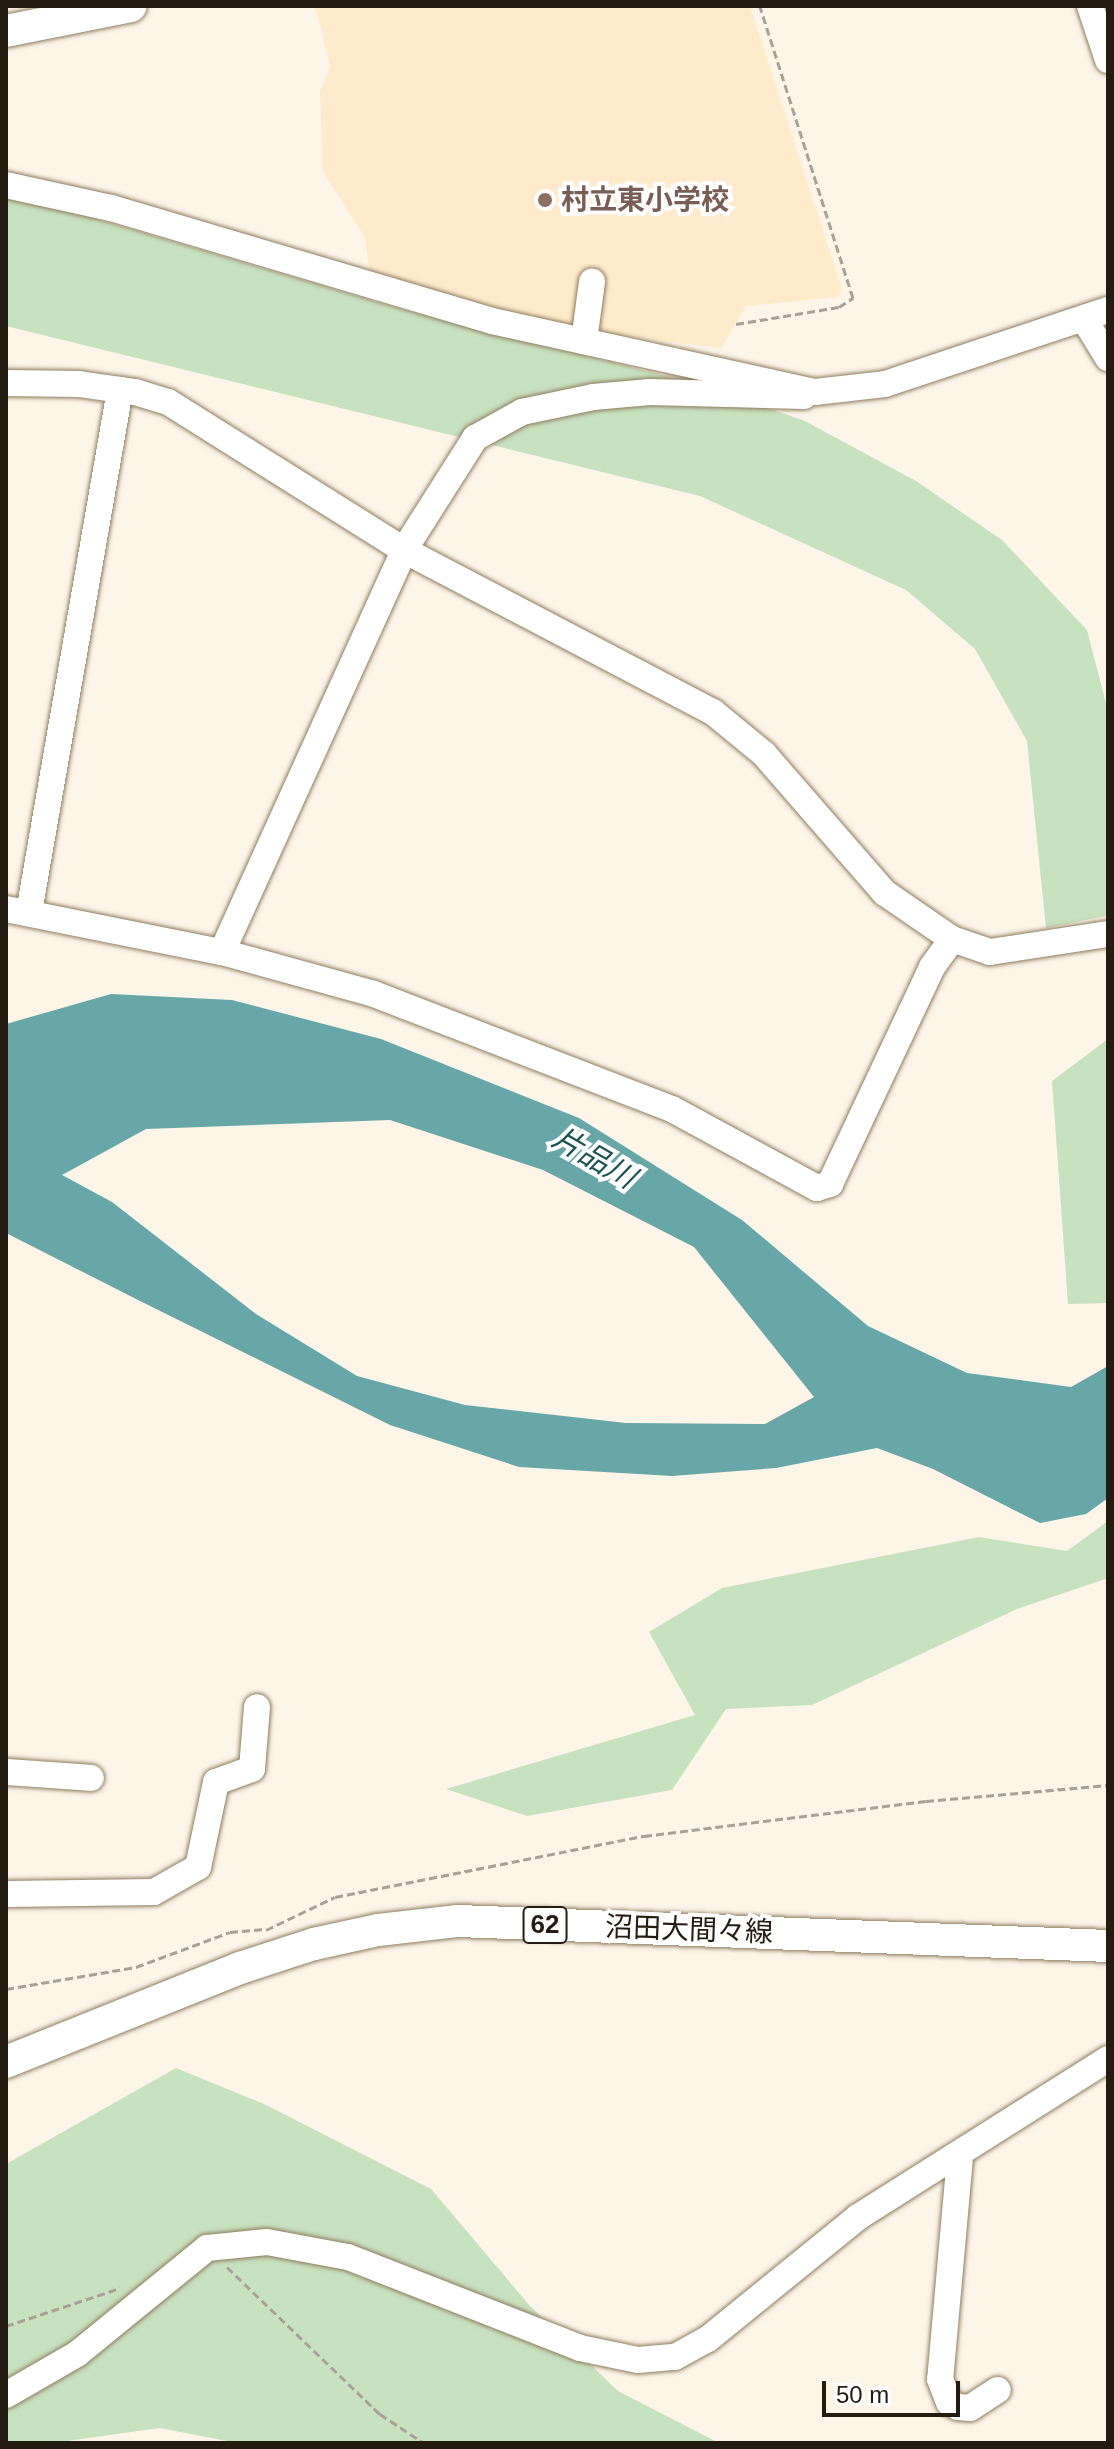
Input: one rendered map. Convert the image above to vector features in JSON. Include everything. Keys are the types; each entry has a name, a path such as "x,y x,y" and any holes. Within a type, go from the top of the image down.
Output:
{"main road":[{"path":"6,31 131,6"},
{"name":"沼田大間々線","path":"6,2062 144,2004 314,1944 445,1923 1108,1946"}],"street":[{"path":"1090,6 1108,60"},
{"path":"6,185 111,208 492,321 815,392"},
{"path":"584,341 592,282"},
{"path":"222,952 404,550 475,438 522,412 650,392 799,398 815,392 885,384 1096,314 1108,358"},
{"path":"6,383 120,390 168,402 404,550 713,712 764,754 885,893 952,939 990,952 1108,934"},
{"path":"120,390 18,911 222,952 374,994 672,1109 817,1188 830,1184 932,967 952,939"},
{"path":"6,1894 154,1892 198,1867 216,1782 252,1769 257,1707"},
{"path":"6,1772 91,1778"},
{"path":"6,2395 77,2354 207,2248 267,2242 304,2245 580,2348 638,2360 675,2357 708,2339 858,2217 960,2157 1108,2059"},
{"path":"960,2157 940,2379 949,2402 958,2407 970,2408 998,2390"}],"path":[{"path":"736,324 839,307 853,298 760,6"},
{"path":"266,1930 335,1897 629,1839 926,1801 1108,1785"},
{"path":"6,1989 136,1967 230,1932 287,1927"},
{"path":"207,2248 380,2414 424,2443"},
{"path":"6,2326 126,2285"}],"shaded area":[{"path":"315,6 750,6 842,289 838,297 746,306 721,348 567,329 370,274 365,238 322,170 320,92 330,66"}],"green space":[{"path":"6,198 83,215 404,310 666,376 803,420 916,481 1002,540 1087,630 1108,711 1106,916 1046,928 1027,741 975,649 906,590 700,496 6,326"},
{"path":"1108,1039 1108,1303 1068,1304 1052,1081"},
{"path":"1108,1521 1108,1578 1017,1609 812,1705 726,1709 672,1790 527,1816 446,1789 695,1715 649,1632 722,1588 979,1537 1067,1551"},
{"path":"176,2068 264,2104 431,2189 530,2306 618,2391 719,2443 237,2443 160,2428 53,2443 6,2443 6,2164"}],"water":[{"name":"片品川","path":"111,994 232,1000 381,1039 579,1118 742,1220 868,1326 967,1373 1071,1387 1108,1366 1108,1498 1086,1514 1040,1523 933,1469 877,1448 776,1468 672,1476 519,1467 390,1425 6,1233 6,1024","holes":["390,1120 543,1170 694,1247 814,1397 765,1424 626,1423 465,1405 357,1376 256,1314 112,1202 62,1175 146,1129"]}],"place":[{"name":"村立東小学校","path":"545,200"}]}
